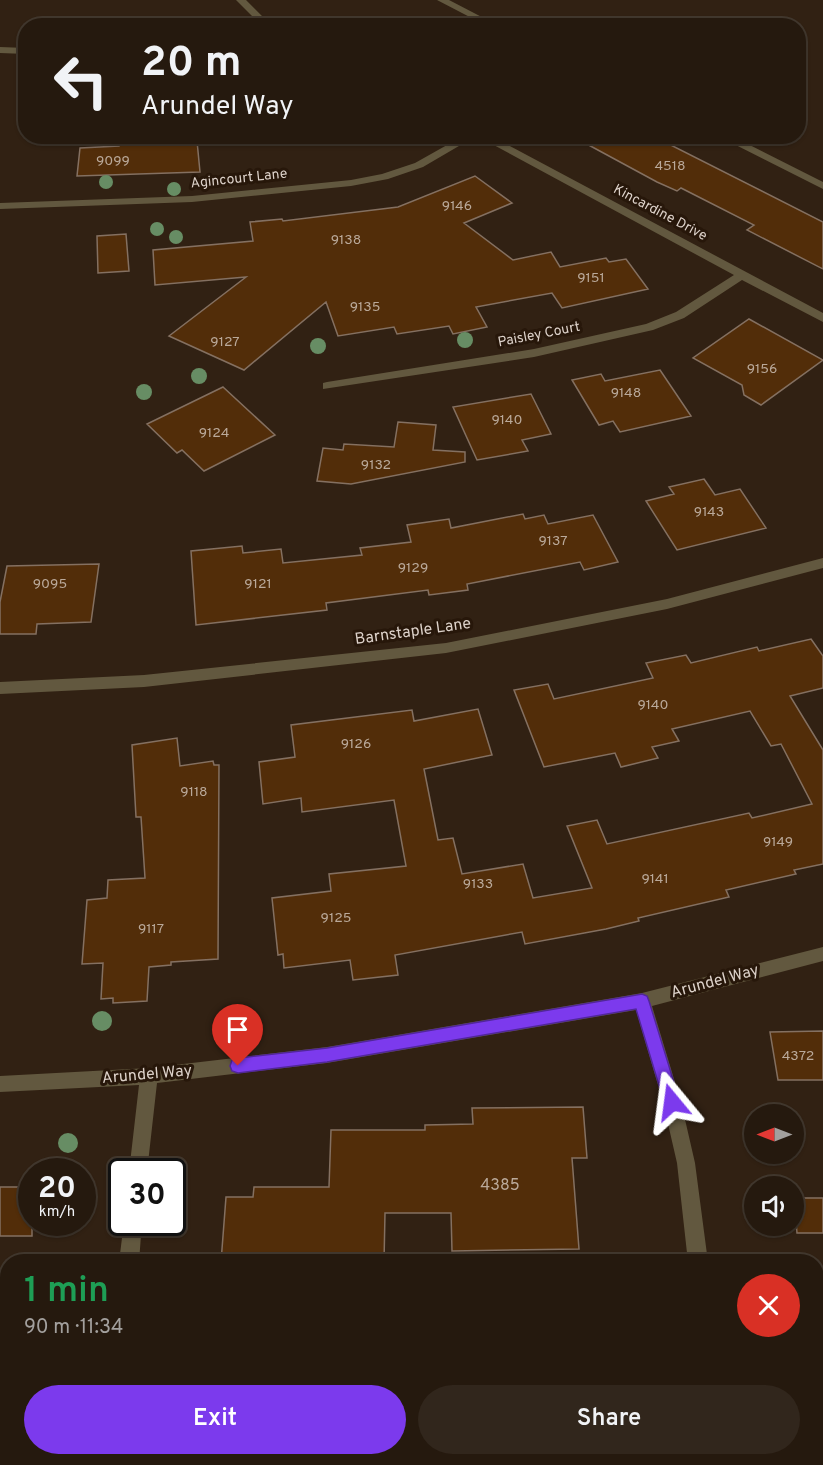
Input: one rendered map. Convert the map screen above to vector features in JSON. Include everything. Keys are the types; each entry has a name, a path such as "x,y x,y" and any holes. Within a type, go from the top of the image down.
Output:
{"street":[{"path":"241,0 259,18"},
{"path":"442,0 479,18"},
{"path":"0,50 18,51"},
{"name":"Agincourt Lane","path":"0,206 192,200 351,183 384,177 419,165 457,144"},
{"name":"Kincardine Drive","path":"497,144 823,318"},
{"path":"739,144 823,186"},
{"name":"Paisley Court","path":"327,386 534,353 649,327 680,315 743,274"},
{"name":"Barnstaple Lane","path":"0,688 144,681 446,648 667,604 823,563"},
{"name":"Arundel Way","path":"0,1084 149,1076 327,1055 642,1001 823,954"},
{"path":"642,1001 672,1102 686,1163 697,1254"},
{"path":"140,1158 149,1076"},
{"path":"130,1254 132,1236"}],"building":[{"path":"119,144 197,144 200,172 77,176 80,148 119,146"},
{"path":"587,144 669,144 823,222 823,269 747,230 754,225 681,188 677,191"},
{"path":"475,176 512,203 464,223 513,260 551,252 560,267 606,258 609,262 626,259 648,289 562,308 552,293 476,307 487,327 453,334 449,326 397,334 394,327 338,336 326,302 244,370 169,336 246,277 155,285 153,250 253,241 250,222 282,219 283,221 398,207"},
{"path":"126,234 129,271 98,273 97,236"},
{"path":"749,319 823,360 761,405 744,395 742,385 693,358"},
{"path":"660,370 691,416 620,432 613,421 599,425 572,380 601,374 605,381"},
{"path":"223,387 275,435 204,471 182,450 177,453 147,424"},
{"path":"531,394 551,434 522,440 528,451 477,460 453,407"},
{"path":"398,422 436,425 433,450 465,452 465,462 351,484 317,481 323,448 343,450 344,444 394,447"},
{"path":"704,479 715,495 740,489 766,528 677,550 646,501 674,494 669,487"},
{"path":"523,514 525,519 544,515 548,524 593,515 618,562 584,570 580,562 467,584 468,590 429,595 428,590 326,603 327,610 196,625 191,551 242,546 243,553 281,549 283,563 362,555 360,548 411,542 407,525 449,519 451,528"},
{"path":"99,564 91,622 37,624 36,634 0,634 0,602 7,566"},
{"path":"811,639 823,656 823,688 790,696 823,750 823,864 794,870 796,874 726,890 729,897 638,918 639,921 606,929 525,944 522,932 395,955 398,975 353,980 350,960 284,968 283,954 278,955 272,898 331,891 329,874 406,866 394,800 302,812 301,798 263,804 259,762 295,757 291,725 412,710 414,721 478,709 492,755 424,769 438,840 453,838 462,874 523,864 533,898 592,888 567,826 597,820 607,844 749,813 752,818 812,804 781,744 771,746 750,711 672,729 679,741 652,747 658,758 621,767 615,753 544,767 514,690 548,684 554,699 653,678 646,663 686,655 691,663 757,647 759,651"},
{"path":"177,738 180,766 213,761 214,765 219,765 218,959 171,962 171,965 149,967 147,1001 113,1003 113,998 101,999 103,963 82,964 87,900 107,898 108,880 145,878 141,817 136,817 132,745"},
{"path":"823,1031 823,1080 778,1080 770,1032"},
{"path":"583,1107 587,1158 572,1158 579,1249 452,1251 451,1213 385,1213 384,1254 222,1254 226,1197 253,1197 254,1187 329,1187 331,1130 425,1130 425,1125 473,1124 472,1108"},
{"path":"0,1187 18,1187 18,1236 0,1236"},
{"path":"804,1198 823,1198 823,1233 804,1233"}],"route":[{"path":"238,1066 327,1055 642,1001 672,1102"}]}
